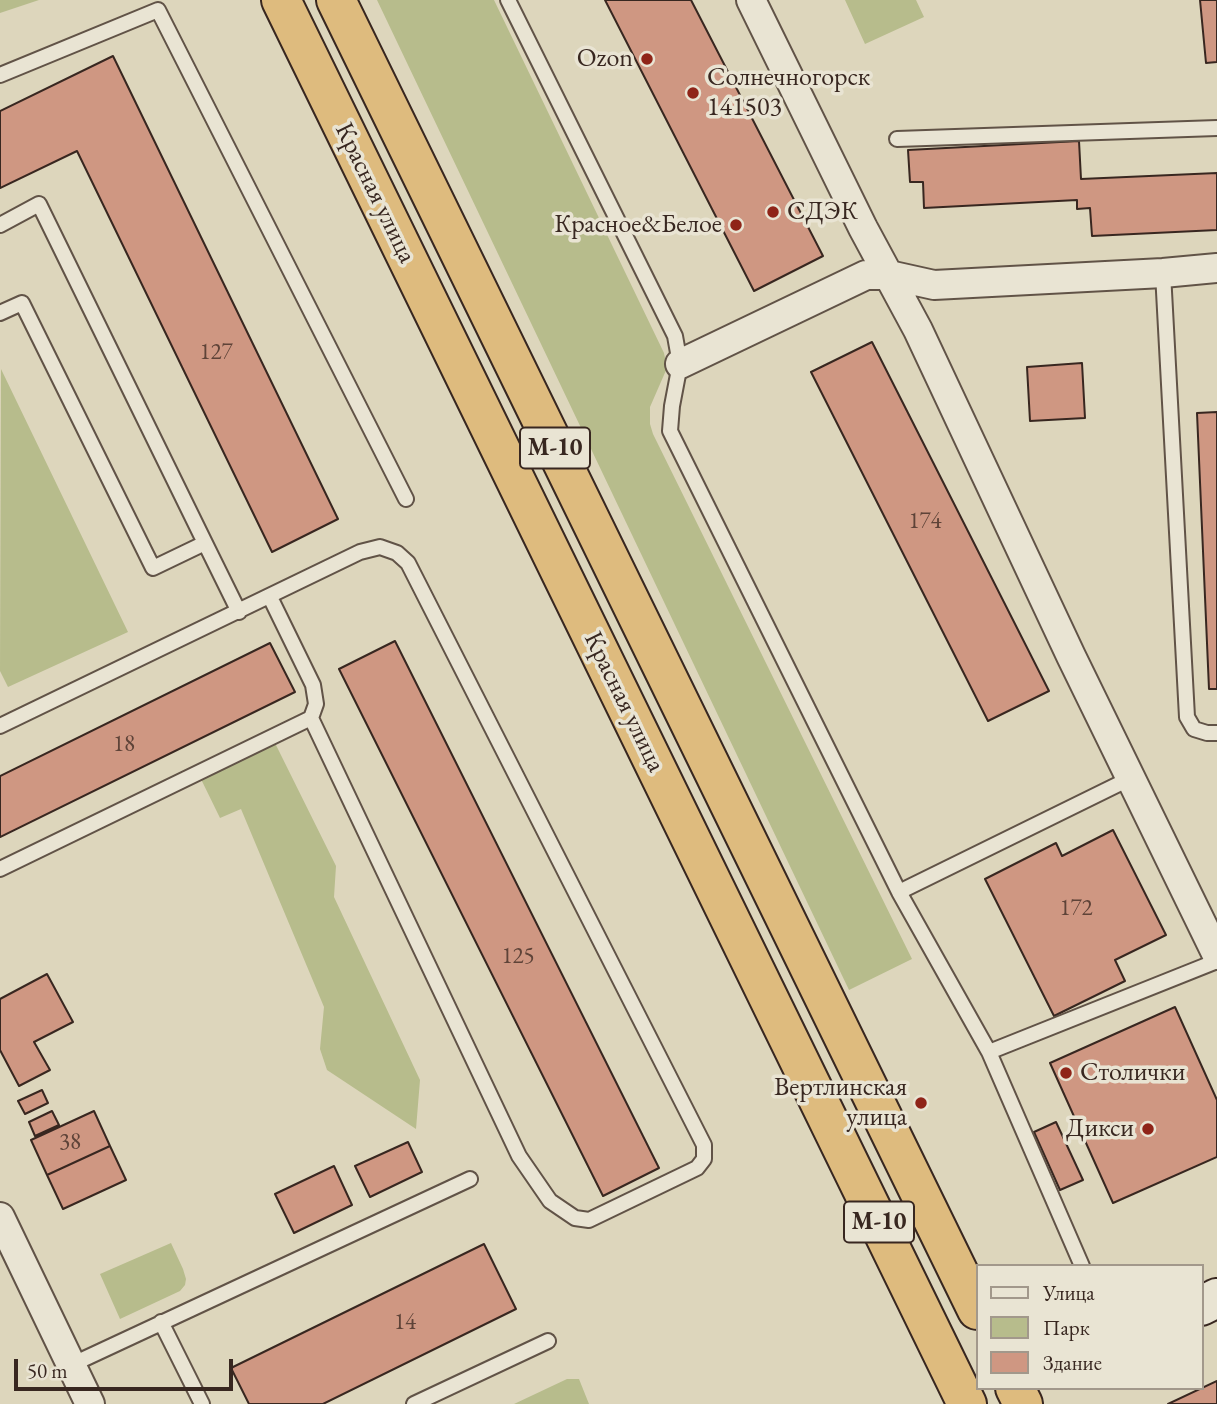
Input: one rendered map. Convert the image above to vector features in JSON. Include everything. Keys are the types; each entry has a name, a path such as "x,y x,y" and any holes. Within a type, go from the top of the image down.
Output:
{"highway":[{"name":"Красная улица","path":"281,0 967,1404"},
{"name":"Красная улица","path":"336,0 976,1308"}],"street":[{"path":"751,0 863,228 918,330 1217,955"},
{"path":"680,364 866,275 889,275 934,285 1217,268"},
{"path":"0,1217 90,1404"}],"lane":[{"path":"508,0 676,336 680,364 671,406 670,431 899,892 989,1052 1081,1264"},
{"path":"0,75 159,10 406,499"},
{"path":"897,139 1217,128"},
{"path":"0,225 39,204 239,612"},
{"path":"1163,273 1187,717 1194,729 1217,733"},
{"path":"0,313 22,303 153,568 205,543"},
{"path":"0,726 369,548 388,548 397,553 408,563 704,1145 704,1159 697,1168 589,1220 575,1218 550,1201 519,1157 311,718"},
{"path":"0,869 311,718 316,704 313,685 270,597"},
{"path":"899,892 1130,778"},
{"path":"989,1052 1217,961"},
{"path":"71,1365 470,1179"},
{"path":"161,1322 202,1404"},
{"path":"414,1404 548,1341"}],"green space":[{"path":"0,0 39,0 0,13"},
{"path":"377,0 494,0 664,353 667,368 650,407 653,434 912,959 849,990"},
{"path":"845,0 916,0 924,17 865,44"},
{"path":"1,369 128,632 8,687 0,671"},
{"path":"272,737 336,866 334,897 420,1080 416,1129 327,1070 320,1049 324,1007 241,809 220,818 198,773"},
{"path":"171,1243 183,1269 185,1285 180,1291 120,1319 100,1274"},
{"path":"567,1379 579,1379 589,1404 514,1404"}],"building":[{"path":"605,0 691,0 823,256 754,291"},
{"path":"1200,0 1217,0 1217,62 1206,63"},
{"path":"113,56 338,519 272,552 77,151 0,188 0,111"},
{"path":"1079,141 1081,179 1217,173 1217,230 1092,236 1090,208 1077,209 1077,200 924,208 923,182 910,182 908,150"},
{"path":"872,342 1049,691 988,721 811,372"},
{"path":"1082,363 1085,418 1030,421 1027,367"},
{"path":"1217,412 1217,689 1209,689 1197,413"},
{"path":"395,641 659,1168 603,1196 339,669"},
{"path":"270,643 295,692 0,837 0,776"},
{"path":"1113,830 1166,935 1115,960 1125,981 1054,1016 985,879 1056,843 1062,856"},
{"path":"47,974 73,1022 34,1042 50,1070 19,1086 0,1050 0,999"},
{"name":"Дикси","path":"1175,1007 1217,1100 1217,1157 1113,1203 1050,1063"},
{"path":"42,1090 48,1103 25,1114 18,1101"},
{"path":"52,1111 59,1125 35,1136 29,1122"},
{"path":"94,1111 110,1146 47,1175 31,1140"},
{"path":"1056,1122 1083,1180 1060,1190 1034,1132"},
{"path":"408,1142 422,1172 370,1197 355,1166"},
{"path":"110,1146 126,1180 63,1209 47,1175"},
{"path":"334,1166 352,1205 294,1233 275,1194"},
{"path":"484,1244 516,1309 323,1404 249,1404 231,1368"},
{"path":"1217,1381 1217,1404 1168,1404 1203,1390"}],"place":[{"name":"Ozon","path":"647,59"},
{"name":"Солнечногорск 141503","path":"693,93"},
{"name":"СДЭК","path":"773,212"},
{"name":"Красное&Белое","path":"736,225"},
{"name":"Столички","path":"1066,1073"},
{"name":"Вертлинская улица","path":"921,1103"},
{"name":"Дикси","path":"1148,1129"}]}
